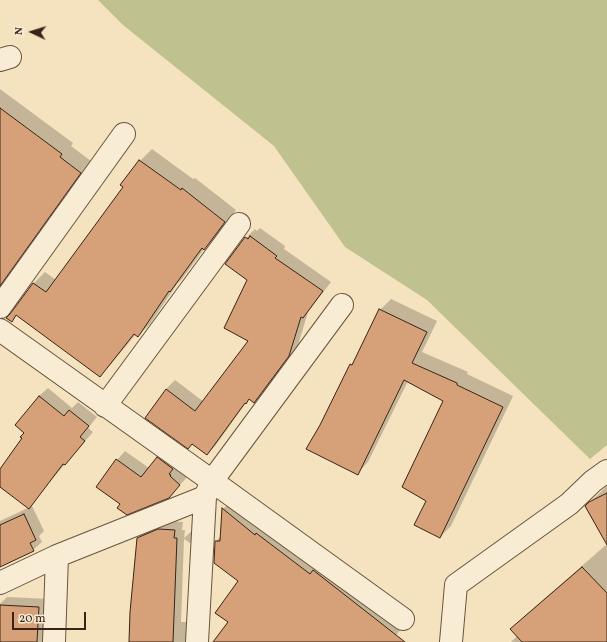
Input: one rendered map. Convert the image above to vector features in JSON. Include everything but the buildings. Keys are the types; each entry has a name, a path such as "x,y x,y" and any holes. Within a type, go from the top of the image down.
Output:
{"street":[{"path":"0,307 124,134"},
{"path":"105,406 239,224"},
{"path":"0,583 57,556 209,489 342,305"},
{"path":"0,332 105,406 209,489 403,619"},
{"path":"451,642 456,585 569,504 593,481 607,471"},
{"path":"197,642 209,489"},
{"path":"54,642 57,556"}],"green space":[{"path":"98,0 607,0 607,445 590,459 427,300 345,247 274,146 123,25"}]}
